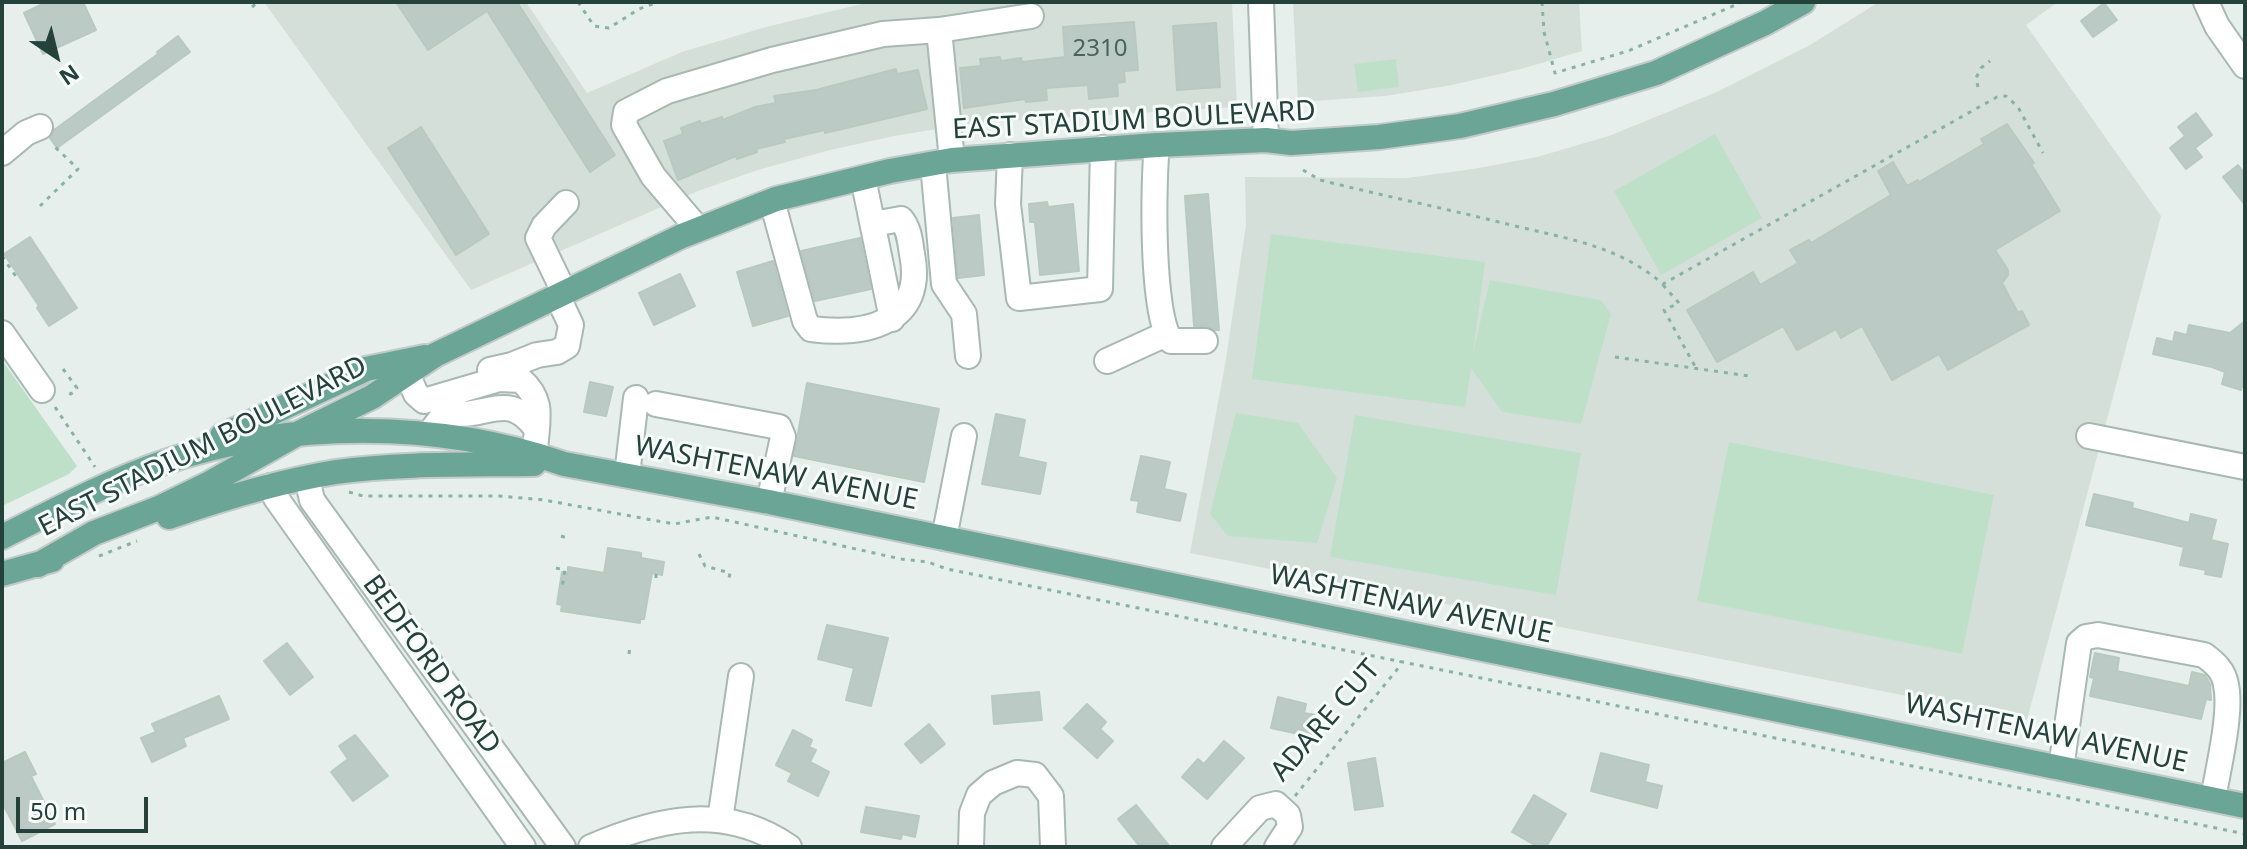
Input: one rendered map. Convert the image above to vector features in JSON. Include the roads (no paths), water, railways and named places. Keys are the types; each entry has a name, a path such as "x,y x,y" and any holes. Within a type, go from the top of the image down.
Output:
{"main road":[{"name":"EAST STADIUM BOULEVARD","path":"38,565 94,533 159,508 210,483 297,434 378,394 435,355 560,293 698,229 772,201 943,162 1103,148 1266,140 1291,143 1379,137 1460,126 1554,104 1656,73 1803,2"},
{"name":"EAST STADIUM BOULEVARD","path":"162,463 366,369 435,355"},
{"name":"WASHTENAW AVENUE","path":"2,537 103,487 162,463 228,444 297,434 381,431 429,434 535,453 564,464"},
{"name":"WASHTENAW AVENUE","path":"2,574 38,565 223,498 337,472 416,466 564,464 769,502 2245,806"}],"street":[{"path":"1261,2 1266,140"},
{"path":"2206,2 2217,26 2245,66"},
{"path":"698,229 653,176 624,125 626,112 667,91 772,60 883,34 939,30 1031,16"},
{"path":"939,30 944,284 964,314 968,356"},
{"path":"2,153 26,133 40,127"},
{"path":"1157,145 1153,194 1160,313 1171,341 1205,341"},
{"path":"1010,155 1008,204 1019,298 1100,289 1103,148"},
{"path":"772,201 805,321 811,329 873,328 892,319 905,302 916,272 906,225 901,219 873,224 863,178"},
{"path":"433,400 473,375 557,352 567,346 571,325 538,238 544,226 566,203"},
{"path":"2,333 50,393"},
{"path":"1107,361 1166,334"},
{"path":"492,381 512,365"},
{"path":"407,374 424,401 510,377 521,380 536,396 538,406 535,453"},
{"path":"627,475 646,401 779,427 783,437 769,502"},
{"path":"429,434 445,413 470,414 503,406 527,416 536,428"},
{"path":"944,538 964,436"},
{"path":"2089,436 2245,467"},
{"name":"BEDFORD ROAD","path":"307,478 312,500 563,847"},
{"name":"BEDFORD ROAD","path":"270,486 380,648 523,847"},
{"path":"380,648 405,629"},
{"path":"2061,768 2079,643 2086,637 2098,635 2204,655 2217,665 2226,683 2227,703 2213,799"},
{"path":"720,820 741,676"},
{"path":"971,847 972,813 979,795 993,783 1017,773 1035,775 1051,796 1053,847"},
{"path":"1224,847 1260,808 1276,804 1288,815 1290,827 1277,847"},
{"path":"591,847 634,829 668,820 720,820 768,832 789,847"}]}
